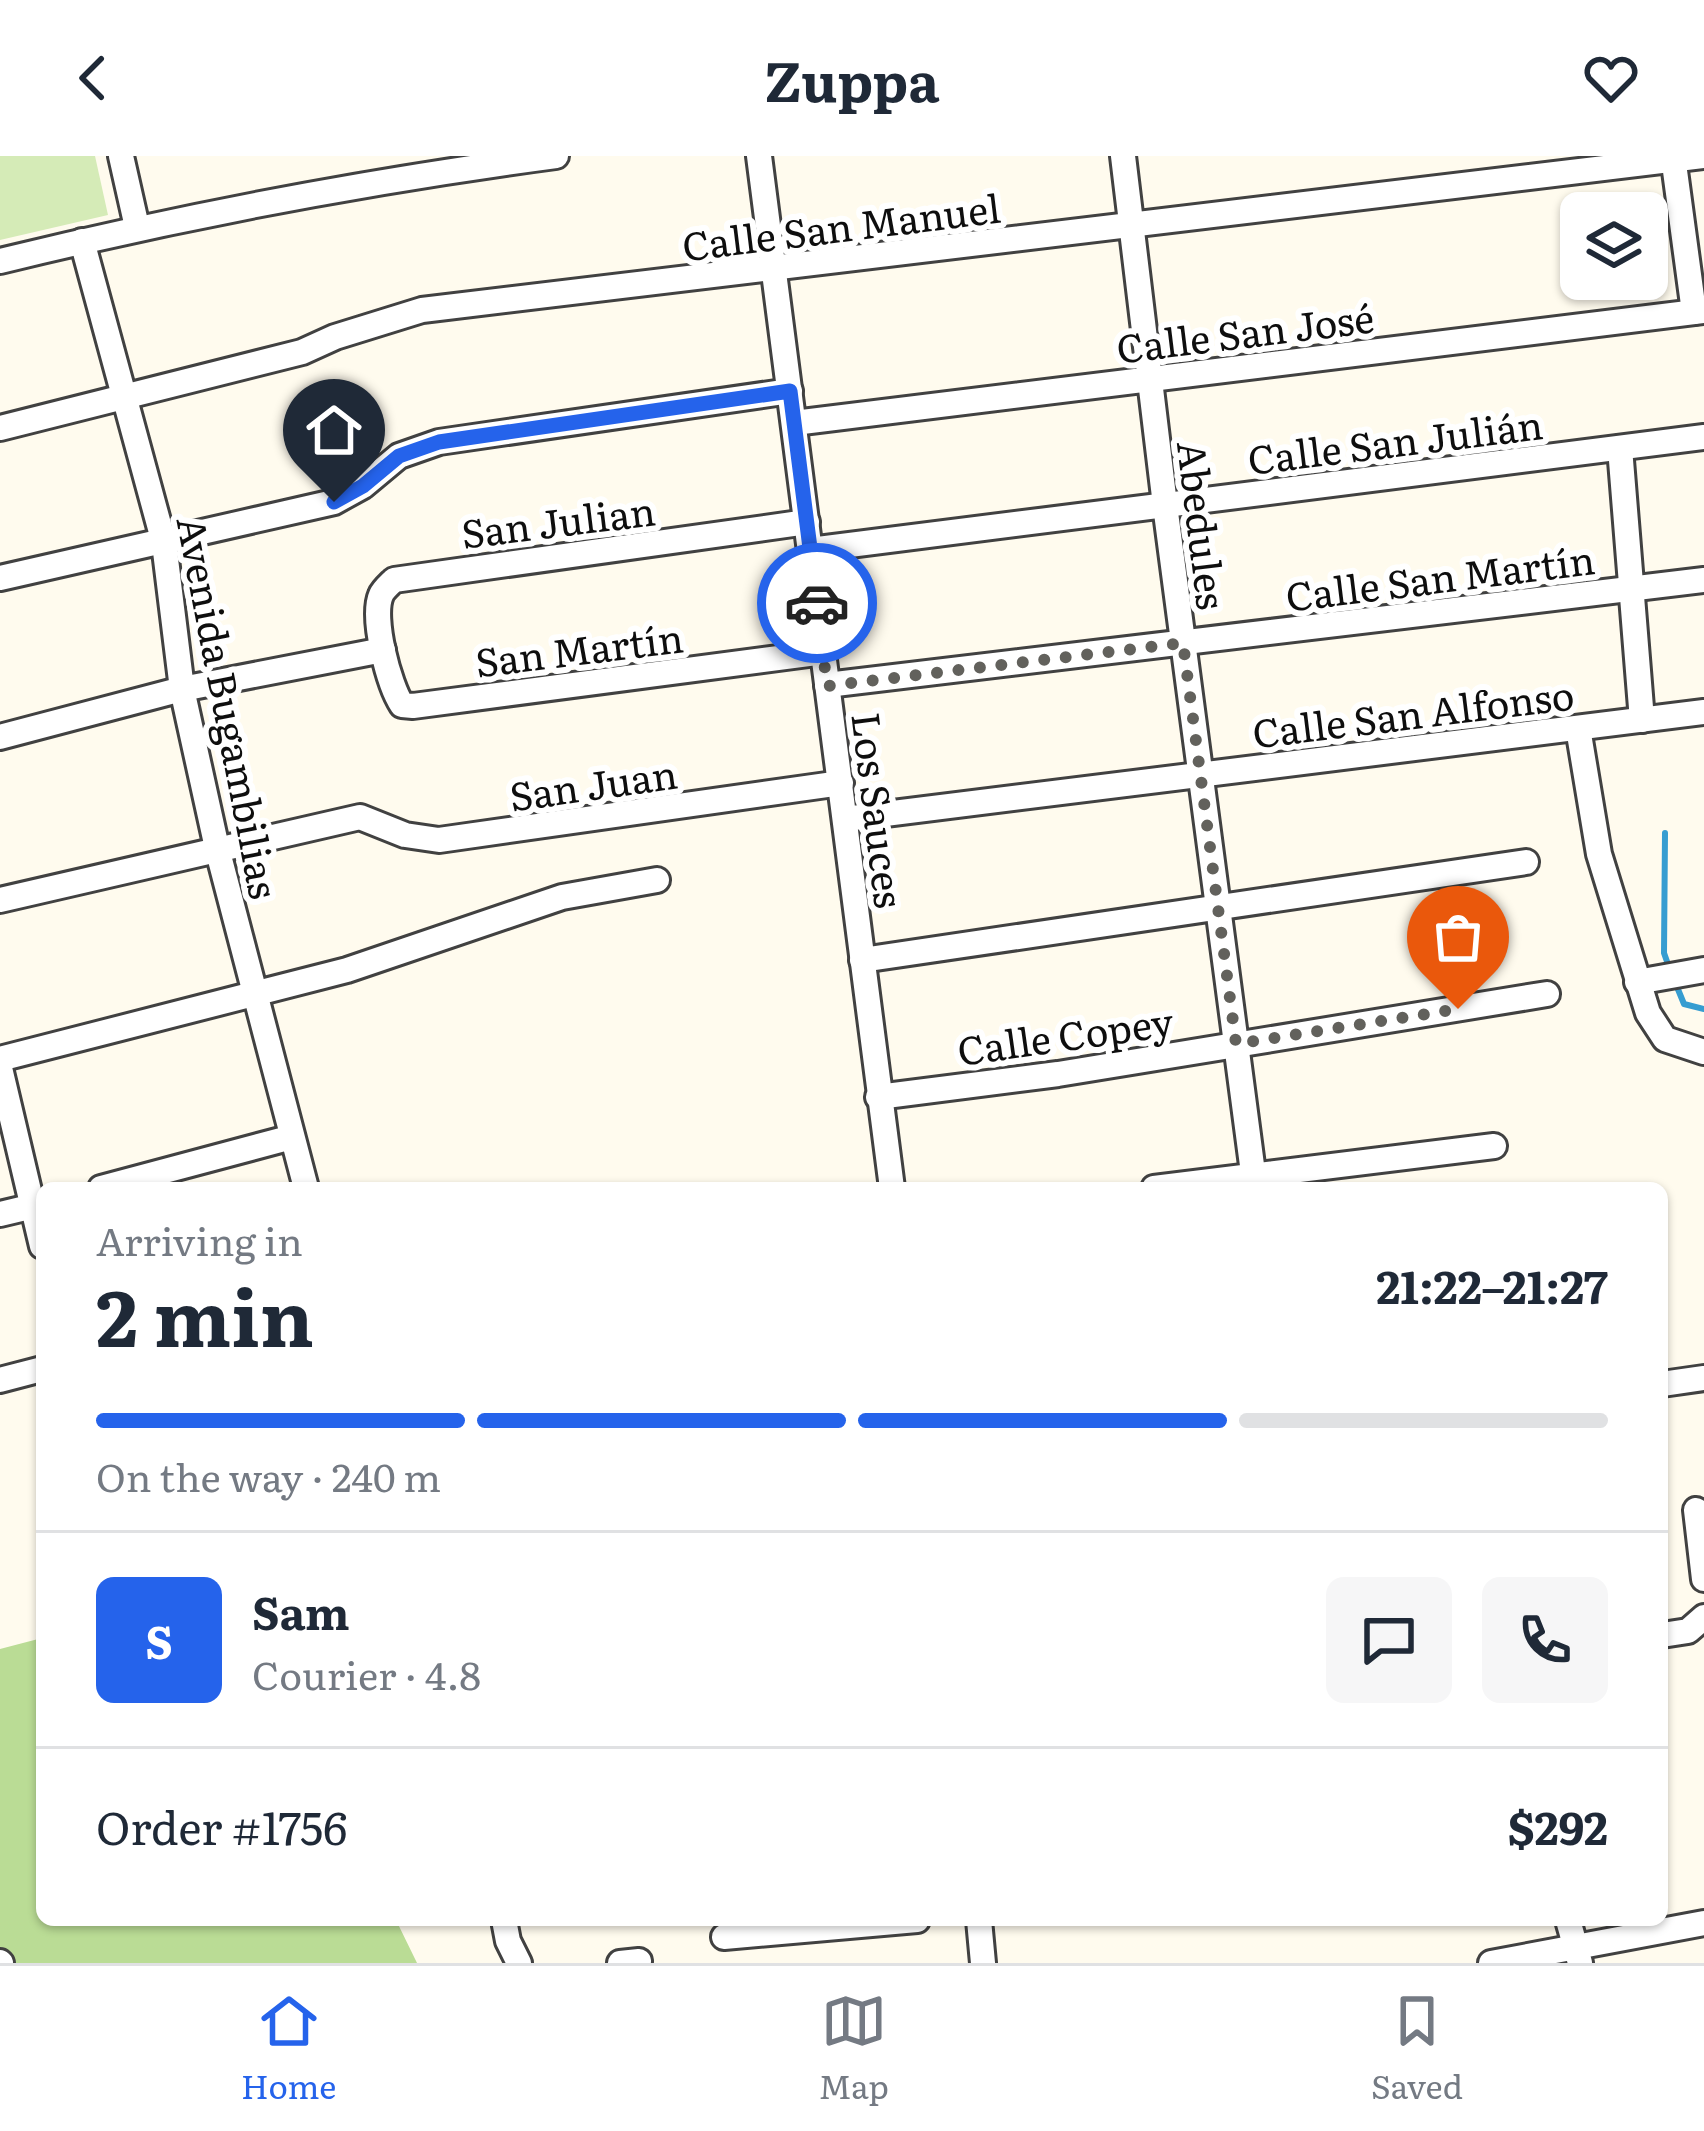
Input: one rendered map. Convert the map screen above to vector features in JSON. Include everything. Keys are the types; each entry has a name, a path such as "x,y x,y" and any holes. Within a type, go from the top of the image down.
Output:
{"street":[{"path":"121,156 137,227"},
{"path":"0,261 399,166 556,156"},
{"name":"Los Sauces","path":"759,156 891,1182"},
{"name":"Abedules","path":"1123,156 1255,1182"},
{"name":"Calle San Manuel","path":"0,428 302,352 422,310 1704,156"},
{"path":"1673,158 1699,311"},
{"name":"Avenida Bugambilias","path":"82,241 164,543 182,689 217,848 304,1182"},
{"name":"Calle San José","path":"794,423 1699,311"},
{"path":"0,578 334,502 363,486 399,456 439,442 790,391"},
{"name":"Calle San Julián","path":"810,550 1704,437"},
{"path":"1620,448 1642,720"},
{"name":"San Julian","path":"383,650 381,592 394,580 807,522"},
{"name":"Calle San Martín","path":"827,686 1704,580"},
{"path":"0,737 182,689 383,650"},
{"name":"San Martín","path":"383,650 397,696 402,705 412,706 824,652"},
{"name":"Calle San Alfonso","path":"844,820 1704,712"},
{"path":"1578,728 1599,854 1648,1013 1665,1040 1704,1052"},
{"name":"San Juan","path":"217,848 360,817 405,836 440,840 841,783"},
{"path":"0,900 217,848"},
{"path":"862,959 1526,862"},
{"path":"0,1214 36,1205 0,1063 410,951 562,897 657,880"},
{"path":"1637,982 1704,970"},
{"name":"Calle Copey","path":"878,1097 1058,1074 1547,994"},
{"path":"123,1182 292,1137"},
{"path":"1255,1182 1494,1146"},
{"path":"0,1379 36,1370"},
{"path":"1668,1383 1704,1378"},
{"path":"1696,1510 1704,1580"},
{"path":"1668,1634 1688,1631 1704,1617"},
{"path":"1491,1963 1574,1943 1704,1923"},
{"path":"505,1926 519,1963"},
{"path":"724,1936 845,1926"},
{"path":"980,1926 983,1963"}],"green space":[{"path":"0,156 95,156 108,215 0,240"},
{"path":"36,1640 36,1926 399,1926 417,1963 0,1963 0,1649"}],"waterway":[{"path":"1665,833 1664,953 1670,970"},
{"path":"1675,982 1684,1004 1704,1009"}],"way so far":[{"path":"817,603 827,686 1183,643 1236,1044 1458,1009"}],"route":[{"path":"334,502 363,486 399,456 439,442 790,391 817,603"}]}
